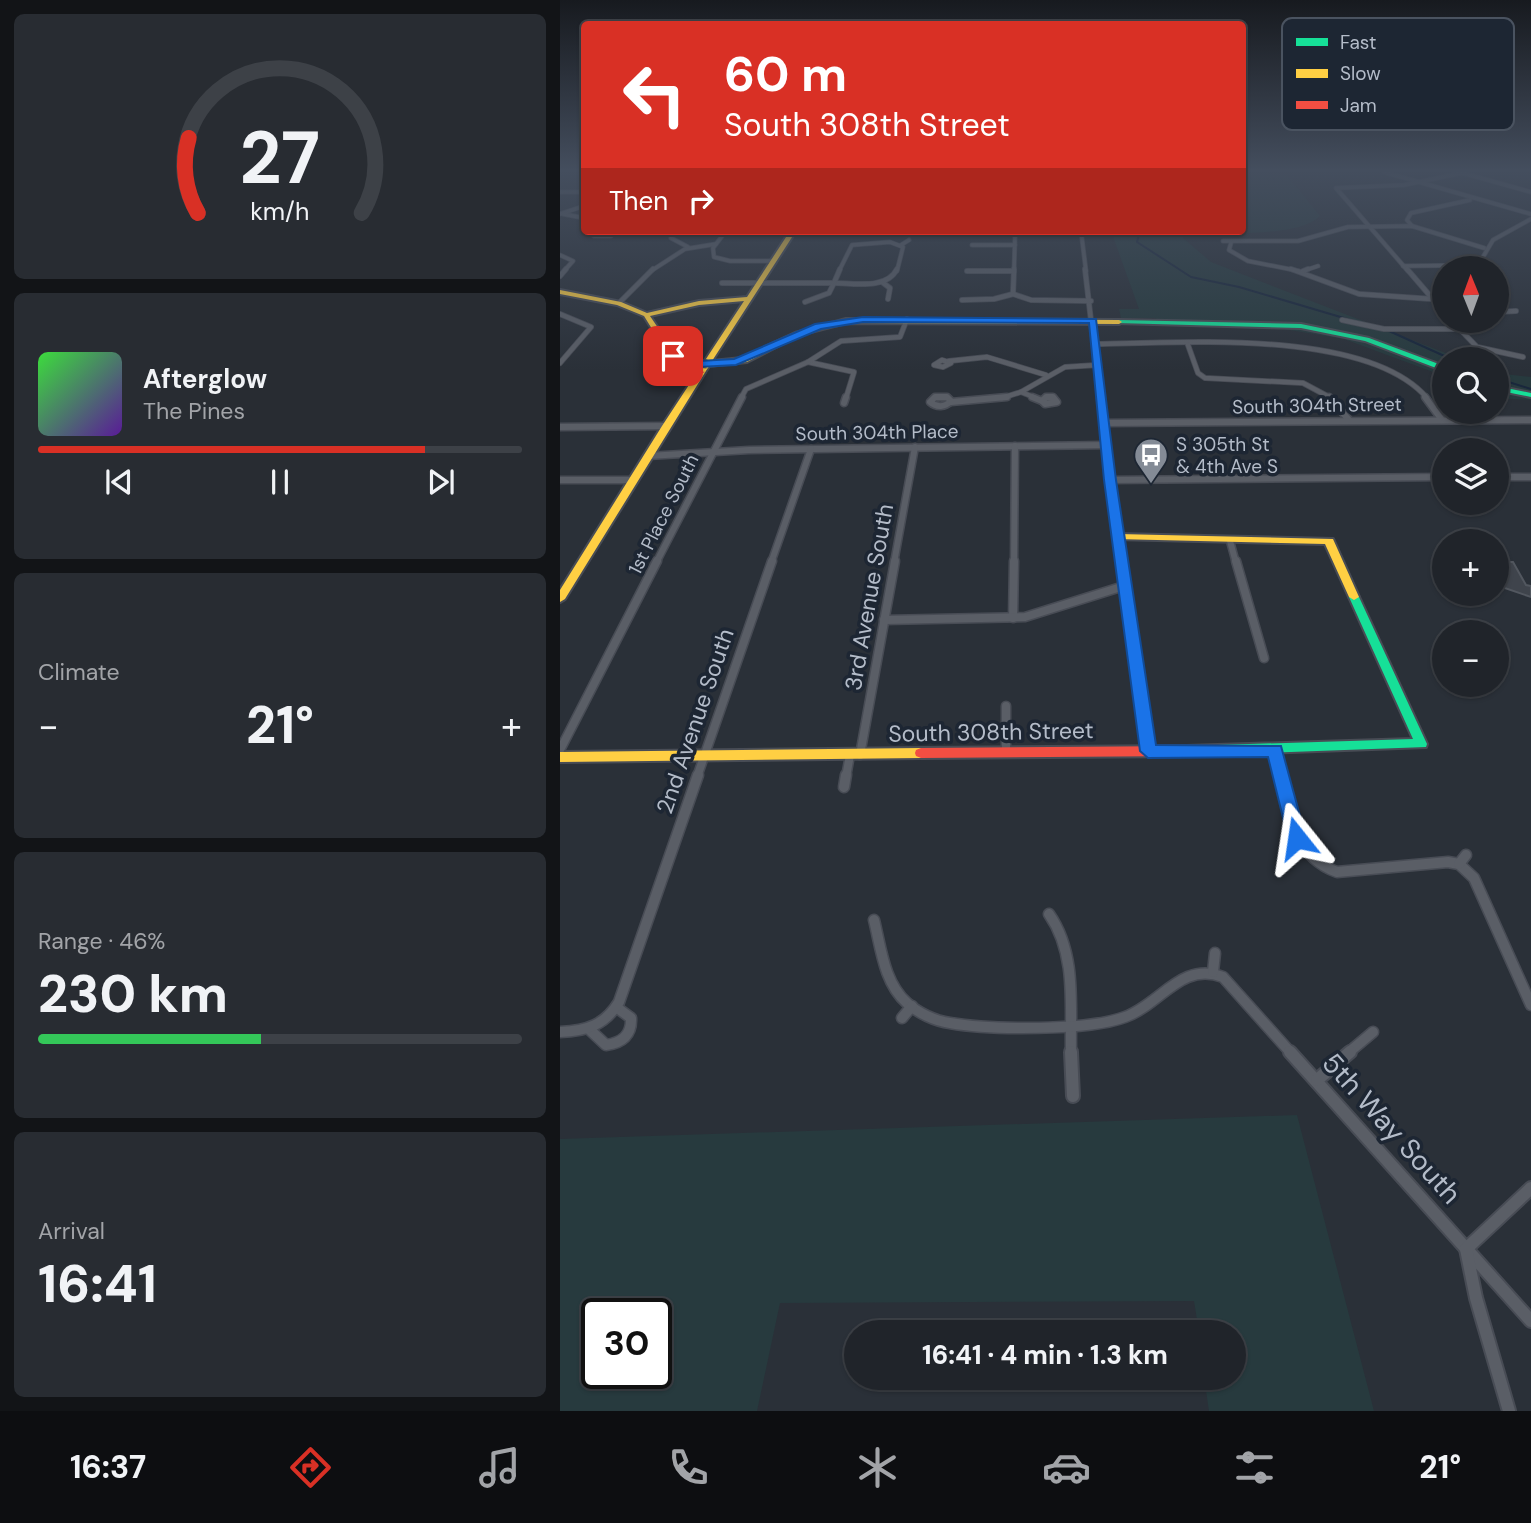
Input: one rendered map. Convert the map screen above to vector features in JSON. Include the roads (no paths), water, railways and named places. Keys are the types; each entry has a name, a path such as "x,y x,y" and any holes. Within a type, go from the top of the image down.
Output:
{"main road":[{"path":"560,599 666,426 789,238"},
{"path":"560,292 619,303 646,315 670,352 685,362 704,368 744,360 818,326 863,319 1301,326 1367,339 1432,364"},
{"path":"646,315 699,303 749,299"},
{"path":"1509,391 1531,395"},
{"path":"1118,537 1183,536 1230,541"},
{"name":"South 308th Street","path":"560,757 1275,750 1415,747 1422,743 1327,540 1230,541"}],"street":[{"path":"672,238 688,247"},
{"path":"721,238 711,253 717,258 774,261"},
{"path":"1013,238 1013,294"},
{"path":"1082,238 1110,480 1148,751"},
{"path":"1223,241 1231,243 1311,238"},
{"path":"1378,238 1432,299"},
{"path":"1451,238 1484,248"},
{"path":"1484,248 1496,238"},
{"path":"805,302 827,296 850,247 856,243 898,244 909,240 898,244"},
{"path":"1231,243 1230,250 1242,259 1301,272 1341,289 1373,297 1432,299"},
{"path":"619,303 666,258 688,247 716,244"},
{"path":"722,283 882,282 896,273 904,250 898,244"},
{"path":"972,246 1015,245"},
{"path":"1484,248 1484,256"},
{"path":"560,255 570,258 580,256"},
{"path":"560,276 572,264 570,258"},
{"path":"654,258 666,258"},
{"path":"1403,265 1432,265"},
{"path":"1301,272 1318,266"},
{"path":"967,271 1014,271"},
{"path":"631,281 642,281"},
{"path":"882,282 890,288 888,299"},
{"path":"962,300 994,299 1013,294 1026,300 1091,301"},
{"path":"1509,312 1516,312"},
{"path":"560,314 586,323 590,330 560,363"},
{"name":"1st Place South","path":"560,750 746,389 808,362 841,341 864,337 900,337 907,319"},
{"path":"1342,320 1384,329 1432,329"},
{"path":"1463,333 1478,348 1523,357"},
{"path":"1096,344 1314,349 1354,360 1406,383 1426,397 1432,406"},
{"path":"1188,345 1202,377 1293,382 1330,395 1349,420"},
{"path":"949,361 970,356 991,357 1046,375"},
{"path":"808,362 854,372 844,403"},
{"path":"951,402 985,402 1021,392 1046,375 1073,365 1097,365"},
{"path":"1021,392 1042,401"},
{"name":"South 304th Street","path":"1103,423 1432,420"},
{"name":"South 304th Street","path":"1509,420 1531,420"},
{"path":"560,427 666,426"},
{"name":"South 304th Place","path":"648,456 749,450 1106,445"},
{"path":"1013,618 1015,446"},
{"name":"3rd Avenue South","path":"844,787 855,755 884,620 915,447"},
{"name":"2nd Avenue South","path":"590,1030 607,1019 616,1007 706,756 811,449"},
{"path":"1110,480 1432,477"},
{"path":"1509,477 1531,477"},
{"path":"560,480 634,480"},
{"path":"1230,541 1264,658"},
{"path":"884,620 1013,618 1049,611 1124,586"},
{"path":"1006,706 1006,753"},
{"path":"1275,750 1297,838 1311,861 1320,867 1337,872 1463,860 1474,878 1531,1005"},
{"path":"1049,914 1061,931 1067,948 1073,1096"},
{"path":"874,920 891,980 912,1006 936,1019 960,1024 1071,1024 1123,1018 1188,976 1200,971 1213,972 1215,953"},
{"name":"5th Way South","path":"1213,972 1231,984 1531,1321"},
{"path":"902,1018 912,1006"},
{"path":"560,1032 590,1030 606,1045 622,1041 630,1032 632,1022 616,1007"},
{"path":"1317,1080 1373,1032"},
{"path":"1509,1411 1476,1298 1466,1249 1531,1188"}],"waterway":[{"path":"1138,238 1137,242 1191,277 1239,287 1354,321"},
{"path":"1389,331 1432,350"},
{"path":"1509,382 1531,389"}],"place":[{"name":"S 305th St & 4th Ave S","path":"1151,485"}]}
